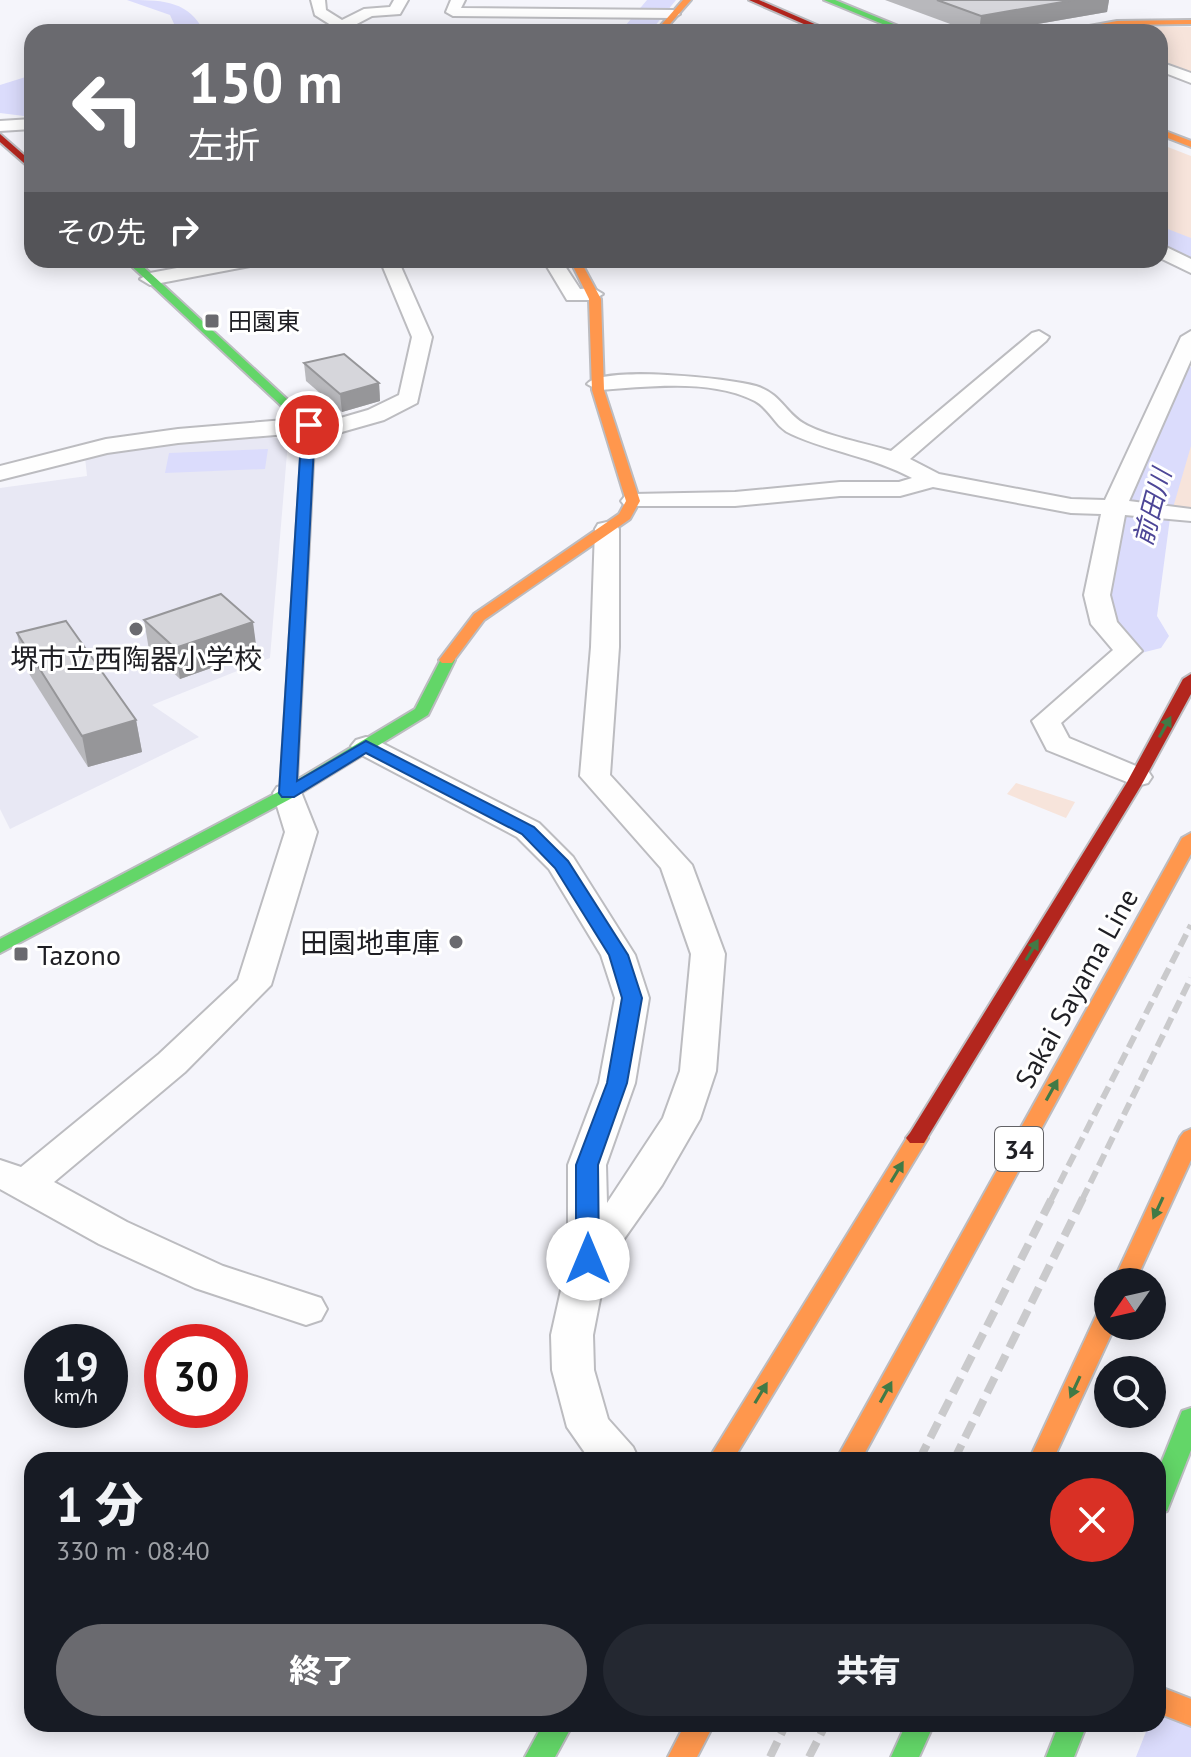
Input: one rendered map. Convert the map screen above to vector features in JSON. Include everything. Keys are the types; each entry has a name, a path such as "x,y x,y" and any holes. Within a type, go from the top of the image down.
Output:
{"street":[{"path":"318,0 320,12 340,24"},
{"path":"665,24 687,0"},
{"path":"753,0 810,24"},
{"path":"828,0 889,24"},
{"path":"349,24 369,12 396,10"},
{"path":"453,11 673,14"},
{"path":"1111,24 1191,22"},
{"path":"1168,69 1191,78"},
{"path":"0,126 24,124"},
{"path":"1168,135 1191,144"},
{"path":"0,137 8,153"},
{"path":"1168,254 1191,267"},
{"path":"138,268 309,430 288,793 301,832 254,985 172,1063 13,1179 113,1233 209,1277 306,1309"},
{"path":"150,279 208,268"},
{"path":"0,473 106,446 178,436 309,430 376,415 409,398 422,337 392,268"},
{"path":"557,268 574,296 593,294"},
{"path":"0,947 288,793 422,712 448,659 479,617 625,516 633,501 598,384 593,294 579,268"},
{"path":"895,460 1039,337"},
{"path":"1137,777 1057,744 1046,721 1128,651 1104,624 1097,595 1115,507 1191,337"},
{"path":"598,384 660,381 739,389 776,404 784,419 797,429 895,460 932,480 1071,506 1176,514"},
{"path":"633,501 735,499 840,489 900,489 932,480"},
{"path":"588,1259 648,1175 681,1119 698,1071 708,954 676,865 595,776 605,647 607,529"},
{"path":"725,1452 1137,777 1191,679"},
{"path":"366,746 528,830 562,864 618,955 632,998 617,1083 587,1165 588,1259 572,1335 573,1370 589,1427 610,1452"},
{"name":"Sakai Sayama Line","path":"852,1452 1191,838"},
{"path":"1130,1268 1191,1137"},
{"path":"1045,1452 1097,1340"},
{"path":"1166,1482 1191,1418"},
{"path":"1166,1702 1191,1713"},
{"path":"539,1757 554,1732"},
{"path":"682,1757 696,1732"},
{"path":"905,1757 916,1732"},
{"path":"1060,1757 1070,1732"}],"shaded area":[{"path":"1168,27 1191,27 1191,72 1168,63"},
{"path":"1168,147 1191,156 1191,247 1168,234"},
{"path":"1191,428 1191,513 1159,507"},
{"name":"堺市立西陶器小学校","path":"271,437 288,441 270,658 152,705 199,737 10,829 0,809 0,488 87,476 85,457 195,441"},
{"path":"1016,783 1075,802 1066,818 1007,794"}],"water":[{"path":"127,0 170,3 187,11 200,24 174,24 170,15"},
{"path":"24,78 24,116 0,113 0,85"},
{"path":"268,449 265,469 165,473 169,453"}],"building":[{"path":"937,0 1074,0 981,16"},
{"path":"344,354 379,383 340,394 304,363"},
{"path":"221,594 253,622 175,648 144,620"},
{"path":"66,621 136,720 82,736 17,633"}],"waterway":[{"name":"前田川","path":"642,24 662,0"},
{"name":"前田川","path":"1168,241 1191,254"},
{"name":"前田川","path":"1141,636 1130,616 1145,518 1191,380"},
{"name":"前田川","path":"1188,1757 1191,1747"}],"railway":[{"path":"1051,1200 1191,925"},
{"path":"1082,1200 1191,978"},
{"path":"923,1452 1052,1198"},
{"path":"958,1452 1083,1198"},
{"path":"770,1757 782,1732"},
{"path":"809,1757 822,1732"}],"traffic: fast":[{"path":"828,0 889,24"},
{"path":"139,268 309,425 288,793"},
{"path":"0,947 288,793 422,712 447,660"},
{"path":"1166,1482 1191,1418"},
{"path":"539,1757 554,1732"},
{"path":"905,1757 916,1732"},
{"path":"1060,1757 1070,1732"}],"traffic: slow":[{"path":"666,24 687,0"},
{"path":"1111,24 1191,22"},
{"path":"1168,135 1191,144"},
{"path":"447,660 479,617 625,516 633,501 598,390 595,299 579,268"},
{"path":"852,1452 1191,838"},
{"path":"1130,1268 1191,1137"},
{"path":"725,1452 917,1138"},
{"path":"1045,1452 1097,1340"},
{"path":"1166,1702 1191,1713"},
{"path":"682,1757 696,1732"}],"traffic: jam":[{"path":"753,0 810,24"},
{"path":"0,137 24,160"},
{"path":"917,1138 1134,784 1191,679"}],"place":[{"name":"田園東","path":"212,321"},
{"name":"堺市立西陶器小学校","path":"136,629"},
{"name":"田園地車庫","path":"456,942"},
{"name":"Tazono","path":"21,954"}],"route":[{"path":"309,425 288,793 366,746 528,830 562,864 618,955 632,998 617,1083 587,1165 588,1259"}]}
